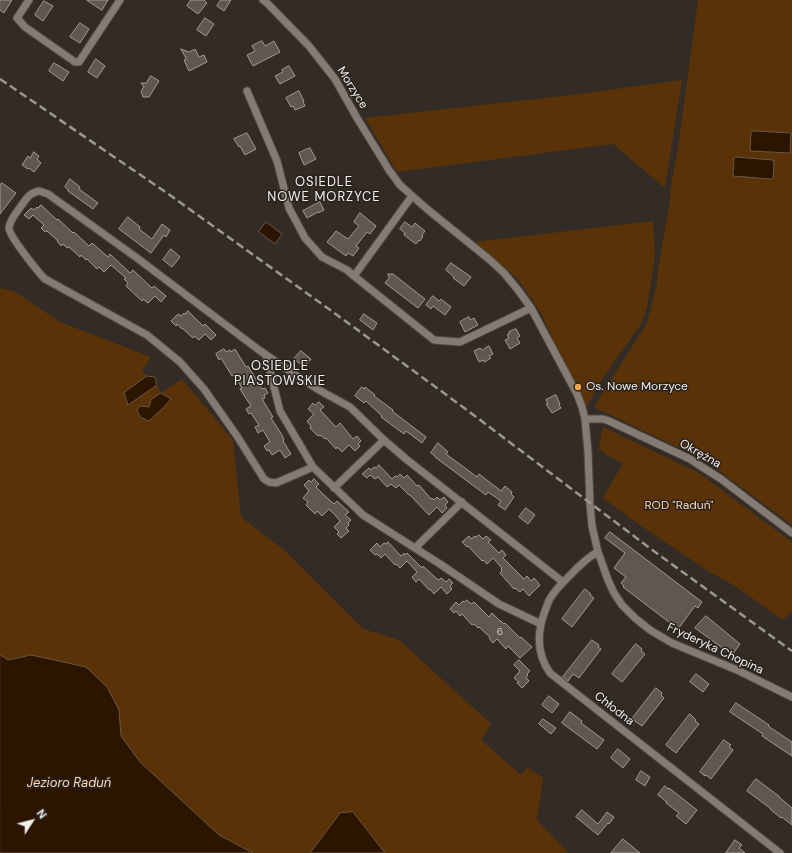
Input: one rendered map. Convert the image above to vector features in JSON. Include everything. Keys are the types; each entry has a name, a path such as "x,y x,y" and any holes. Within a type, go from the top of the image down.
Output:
{"street":[{"path":"29,0 17,18 25,27 75,62 80,62 120,0"},
{"name":"Morzyce","path":"263,0 309,46 331,74 389,170 400,184 427,209 504,273 531,308"},
{"path":"247,90 278,161 289,208 305,238 322,257 347,270 434,340 460,342 531,308"},
{"path":"313,467 276,483 269,482 264,479 204,389 180,362 147,335 44,279 36,270 12,235 9,228 12,219 31,193 39,191 48,194 137,258 266,355 302,380 350,407 406,459 563,582"},
{"path":"354,276 412,196"},
{"name":"Fryderyka Chopina","path":"531,308 577,394 582,407 585,419 588,452 592,526 598,552 608,580 622,605 650,630 672,643 737,670 792,697"},
{"path":"266,355 280,411 313,467 334,488 363,515 499,604 541,624"},
{"name":"Okrężna","path":"585,419 604,419 690,459 721,479 792,533"},
{"path":"334,488 384,440"},
{"path":"415,548 462,502"},
{"name":"Chłodna","path":"598,552 592,555 563,582 550,597 541,624 539,643 545,666 550,673 780,853"}],"green space":[{"name":"ROD \"Raduń\"","path":"698,0 792,0 792,525 706,461 596,408 595,405 647,323 657,284 658,269 678,148"},
{"path":"682,80 665,188 613,144 397,172 365,118 572,95"},
{"path":"653,221 655,254 647,308 641,324 602,379 587,406 562,361 541,313 518,279 475,242"},
{"path":"0,288 14,291 60,322 151,357 142,371 147,376 155,377 161,393 182,379 233,440 241,517 284,550 363,629 399,640 491,724 481,740 521,775 527,767 543,778 537,820 569,853 385,853 353,812 340,813 310,853 253,853 219,835 140,762 121,736 119,710 31,655 8,660 0,655"},
{"name":"ROD \"Raduń\"","path":"603,427 699,473 792,542 792,611 783,620 735,586 708,571 637,523 603,498 623,463 606,455 599,448"}],"water":[{"path":"754,131 791,133 790,153 750,151 751,133"},
{"path":"736,157 773,160 773,178 733,176 734,159"},
{"path":"266,222 282,234 275,244 259,232"},
{"path":"147,376 155,377 157,385 128,405 124,393"},
{"path":"161,393 171,399 149,421 140,417 137,410 140,406 149,407 151,400"},
{"name":"Jezioro Raduń","path":"0,655 8,660 31,655 86,667 107,687 119,710 121,736 140,762 219,835 253,853 0,853"},
{"path":"353,812 385,853 310,853 340,813"}],"building":[{"path":"0,0 12,0 4,13 0,10"},
{"path":"87,0 108,0 102,10"},
{"path":"191,0 204,0 207,3 198,14 187,6"},
{"path":"221,0 231,0 224,11 217,6"},
{"path":"44,1 53,6 43,21 35,15"},
{"path":"205,18 214,24 206,36 197,30"},
{"path":"80,23 89,29 80,43 70,37"},
{"path":"262,41 265,46 274,41 280,52 253,66 247,55 255,51 252,46"},
{"path":"181,49 189,52 195,49 199,57 204,55 207,62 189,71 184,60 186,59"},
{"path":"96,59 105,66 97,78 88,72"},
{"path":"54,63 69,72 63,81 49,71"},
{"path":"289,66 295,76 280,84 275,76 283,72 282,70"},
{"path":"151,76 159,81 149,97 143,97 141,91 144,87 141,83 146,83"},
{"path":"299,91 305,106 295,110 293,106 291,107 286,98"},
{"path":"247,133 256,149 245,155 234,139"},
{"path":"310,148 316,159 304,165 299,153"},
{"path":"34,152 39,156 37,159 41,163 34,172 22,165 28,156 30,158"},
{"path":"70,179 80,187 79,189 98,203 93,209 68,191 65,187"},
{"path":"2,183 16,193 0,214 0,186"},
{"path":"320,202 324,210 307,218 303,211"},
{"path":"41,205 89,246 92,243 108,257 110,254 130,273 133,270 152,288 154,286 166,296 161,302 155,296 148,303 143,299 142,301 126,286 128,283 124,279 126,278 111,265 104,272 99,267 97,269 81,255 80,257 69,247 67,248 63,244 61,246 58,241 47,231 45,232 41,228 44,225 33,215 29,219 24,215 31,208 34,210"},
{"path":"360,213 376,226 370,234 367,232 356,246 359,248 353,256 348,253 346,256 327,242 336,231 348,239 359,226 354,222"},
{"path":"128,217 140,227 139,229 152,239 162,224 170,230 166,237 164,235 151,253 119,229"},
{"path":"405,222 412,227 415,223 425,231 420,241 419,240 416,244 404,235 405,233 400,229"},
{"path":"171,249 180,257 172,267 163,260"},
{"path":"451,263 471,277 464,286 453,278 454,277 446,270"},
{"path":"388,274 393,274 425,299 418,308 385,283 389,278"},
{"path":"433,296 439,301 441,299 451,307 445,315 433,306 431,309 426,305"},
{"path":"188,311 203,326 205,324 216,335 211,340 205,334 199,340 194,336 193,338 177,324 176,326 171,321 178,314 181,316"},
{"path":"364,314 377,323 373,330 360,320"},
{"path":"469,317 470,320 474,318 478,325 465,332 460,322"},
{"path":"516,329 520,336 517,338 520,343 510,349 505,340 509,338 507,335 509,332"},
{"path":"489,346 493,354 489,356 491,358 484,362 483,360 479,362 474,351 480,348 482,350"},
{"path":"224,349 226,352 230,350 231,352 235,349 246,367 248,366 262,389 265,388 268,393 264,395 265,398 262,399 273,417 271,418 282,435 283,441 291,454 285,458 280,450 272,455 264,446 270,442 263,430 258,433 255,427 259,425 251,413 249,414 246,409 251,406 240,389 242,388 234,375 232,376 221,358 219,360 216,354"},
{"path":"301,351 311,359 304,367 294,359"},
{"path":"362,387 364,389 365,387 375,395 374,396 393,410 392,411 426,437 422,443 406,431 404,434 381,417 382,416 366,401 364,403 355,396"},
{"path":"556,395 561,408 552,413 546,404 548,404 546,400"},
{"path":"319,402 324,407 320,410 336,427 340,423 353,439 357,436 361,441 358,444 360,446 355,451 349,445 342,452 337,447 336,449 326,438 325,439 320,435 318,436 310,428 311,426 307,421 314,414 308,409 313,403 315,405"},
{"path":"438,443 448,452 446,454 477,477 479,474 501,491 505,486 512,492 511,494 514,497 505,510 498,505 501,501 488,492 486,495 431,453"},
{"path":"379,465 392,479 400,474 404,478 407,475 417,486 419,485 431,499 432,498 434,500 437,497 440,500 444,497 448,502 445,505 447,508 442,513 437,507 429,515 399,485 396,488 391,484 387,487 378,477 375,479 370,475 367,478 362,474 369,468 371,470"},
{"path":"314,479 319,484 316,487 324,495 334,504 337,501 349,512 345,515 351,520 346,528 349,531 341,538 337,534 339,532 334,527 340,521 329,509 322,516 317,511 315,514 306,505 308,502 303,498 309,491 304,485 309,480 311,482"},
{"path":"526,508 535,515 528,524 519,517"},
{"path":"610,532 702,602 698,608 695,606 678,629 623,587 624,586 621,583 626,577 614,568 625,553 605,538"},
{"path":"479,535 483,539 486,536 491,540 488,542 499,553 502,550 506,555 503,558 524,579 527,576 531,581 534,578 540,585 529,596 523,589 520,592 515,588 514,589 500,573 502,568 493,558 487,564 462,542 469,536 471,539"},
{"path":"388,542 401,556 404,553 405,555 407,553 422,568 423,566 437,579 439,580 441,578 446,582 449,579 453,583 450,586 452,589 447,594 441,587 434,594 419,579 416,582 412,577 417,572 407,561 400,568 396,564 395,565 385,554 381,558 370,550 377,543 380,547 384,543 386,544"},
{"path":"585,589 594,598 572,627 562,619"},
{"path":"467,600 471,604 474,602 489,617 492,613 532,647 520,658 508,646 506,649 497,639 493,643 489,638 490,637 479,627 478,628 474,624 472,625 462,614 460,616 456,611 454,613 450,609 456,602 459,605 463,601 464,602"},
{"path":"706,616 740,644 732,655 695,628"},
{"path":"592,640 599,645 598,647 601,649 579,678 573,674 568,681 563,677"},
{"path":"636,644 645,654 622,682 612,674"},
{"path":"519,660 530,671 526,677 529,681 522,688 517,683 519,682 514,678 520,671 514,665"},
{"path":"696,674 709,684 703,692 690,682"},
{"path":"656,688 662,693 661,695 664,698 642,726 632,719"},
{"path":"549,696 559,704 552,713 542,705"},
{"path":"736,703 792,742 792,756 730,712"},
{"path":"570,712 582,721 581,723 604,740 597,749 562,723"},
{"path":"690,714 699,724 676,753 666,745"},
{"path":"543,719 556,728 551,734 539,724"},
{"path":"724,740 731,745 729,747 733,750 711,779 700,772"},
{"path":"618,749 630,759 623,768 611,758"},
{"path":"641,771 650,777 645,786 636,780"},
{"path":"756,779 792,808 792,825 747,791"},
{"path":"665,786 697,810 686,824 676,816 679,813 658,795"},
{"path":"582,810 598,824 607,812 614,817 598,835 576,817"},
{"path":"623,839 640,853 611,853"},
{"path":"735,840 742,845 739,848 745,853 726,853"}],"railway":[{"path":"0,79 167,193 333,312 467,410 655,552 792,651"}],"place":[{"name":"Os. Nowe Morzyce","path":"578,387"}],"district":[{"name":"OSIEDLE NOWE MORZYCE","path":"324,190"},
{"name":"OSIEDLE PIASTOWSKIE","path":"280,374"}]}
